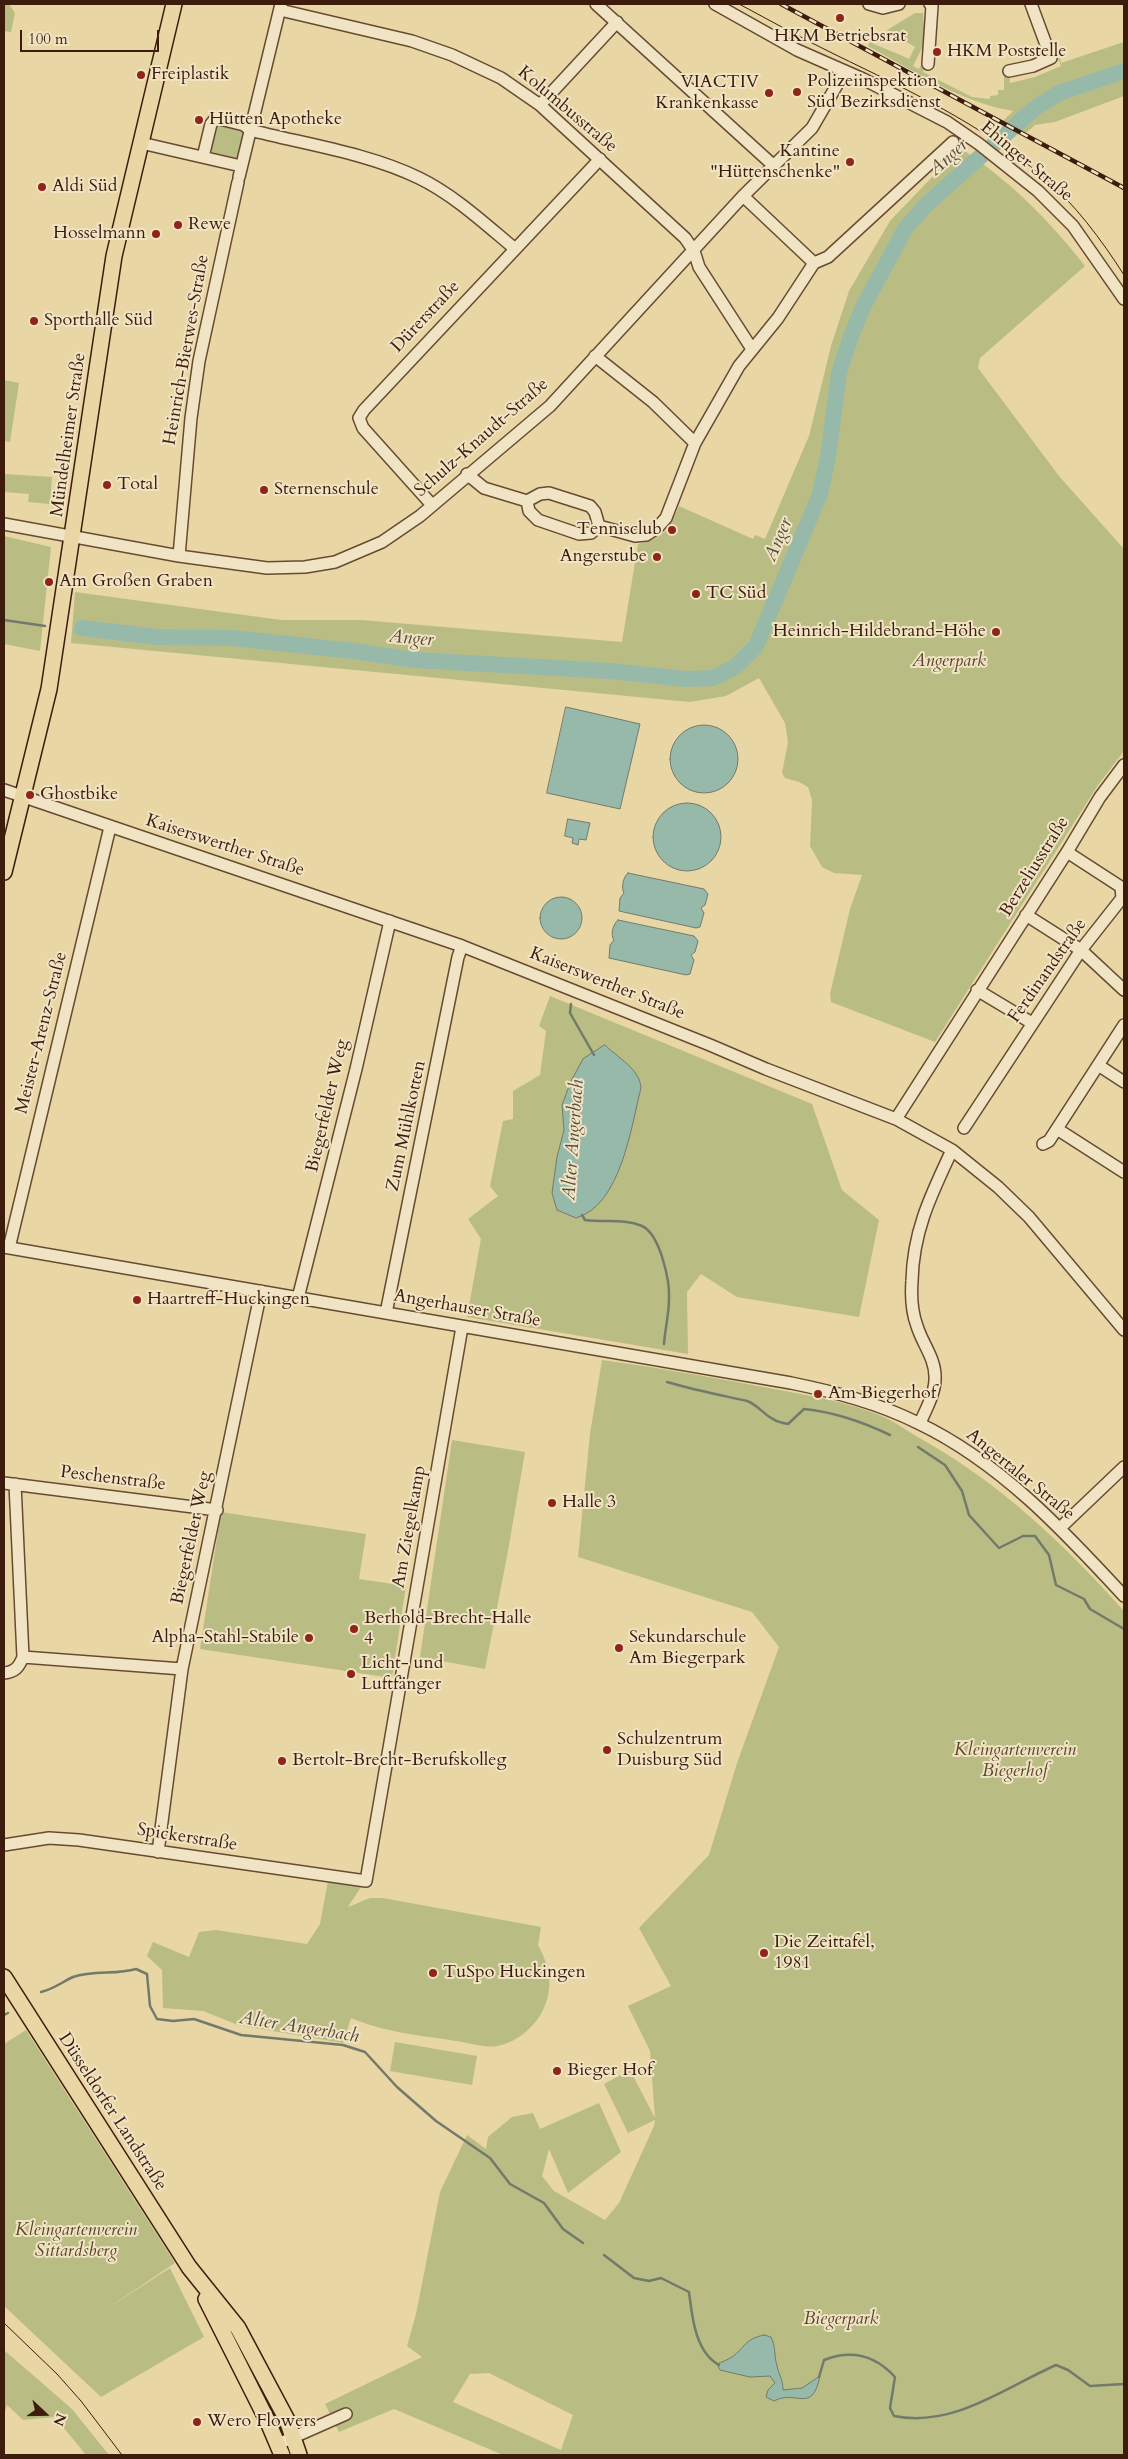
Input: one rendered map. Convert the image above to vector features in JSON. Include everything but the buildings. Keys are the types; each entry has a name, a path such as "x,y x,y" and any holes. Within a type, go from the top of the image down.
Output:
{"main road":[{"name":"Mündelheimer Straße","path":"4,872 49,689 74,537 113,263 174,4"},
{"name":"Düsseldorfer Landstraße","path":"4,1977 189,2267 244,2372 280,2450"},
{"name":"Düsseldorfer Landstraße","path":"189,2267 238,2328 296,2436 310,2455"},
{"path":"296,2436 299,2455"}],"street":[{"path":"596,4 774,166"},
{"name":"Ehinger Straße","path":"715,4 797,50 845,71 947,122 1002,160 1038,191 1073,226 1124,299"},
{"path":"869,4 883,8 899,4"},
{"path":"1009,71 1033,66 1051,58 1031,4"},
{"path":"928,64 931,5"},
{"name":"Kolumbusstraße","path":"280,7 412,41 452,54 501,78 540,105 685,238 694,251 699,267 752,349"},
{"name":"Heinrich-Bierwes-Straße","path":"179,556 191,418 199,361 239,175 280,7"},
{"path":"540,105 617,22"},
{"name":"Schulz-Knaudt-Straße","path":"4,524 179,556 267,568 320,565 349,558 382,542 432,505 550,406 744,196 812,128 845,71"},
{"path":"203,157 213,120 216,118 244,125 250,130 371,160 418,178 463,205 514,248"},
{"path":"599,526 634,536 646,535 657,528 666,518 695,443 740,366 778,318 814,263 828,258 953,142"},
{"path":"140,143 203,157 239,175"},
{"name":"Dürerstraße","path":"432,505 363,428 359,418 364,410 514,248 600,159"},
{"path":"744,196 814,263"},
{"path":"595,356 653,402 695,443"},
{"path":"467,474 484,488 527,501 540,494 549,493 590,506 595,512 599,526"},
{"path":"527,501 529,511 538,520 585,534 599,526"},
{"name":"Berzeliusstraße","path":"896,1119 1067,852 1100,797 1124,765"},
{"name":"Kaiserswerther Straße","path":"4,790 110,827 204,856 462,946 718,1048 766,1070 896,1119 952,1150 998,1188 1029,1217 1124,1330"},
{"name":"Meister-Arenz-Straße","path":"6,1248 110,827"},
{"name":"Ferdinandstraße","path":"964,1128 1081,950 1122,898 1123,891 1121,887 1067,852"},
{"path":"1026,914 1081,950 1124,990"},
{"name":"Biegerfelder Weg","path":"298,1298 356,1069 390,921"},
{"name":"Zum Mühlkotten","path":"386,1313 458,957 462,946"},
{"path":"977,990 1032,1024"},
{"path":"1043,1144 1049,1141 1124,1025"},
{"path":"1098,1065 1124,1082"},
{"path":"1057,1129 1124,1172"},
{"path":"920,1423 931,1398 935,1377 932,1359 917,1326 915,1316 912,1282 913,1258 918,1228 924,1210 952,1150"},
{"name":"Angerhauser Straße","path":"6,1248 792,1382 868,1402 920,1423"},
{"name":"Biegerfelder Weg","path":"158,1852 182,1669 217,1510 261,1291"},
{"name":"Am Ziegelkamp","path":"366,1881 462,1326"},
{"name":"Angertaler Straße","path":"920,1423 976,1457 1060,1528 1124,1596"},
{"path":"1060,1528 1124,1467"},
{"path":"4,1673 12,1673 19,1666 22,1657 10,1484"},
{"name":"Peschenstraße","path":"10,1484 217,1510"},
{"path":"22,1657 182,1669"},
{"name":"Spickerstraße","path":"4,1845 22,1840 64,1839 366,1881"},
{"name":"Düsseldorfer Landstraße","path":"280,2450 296,2436 346,2414"}],"green space":[{"path":"4,4 9,4 15,13 11,32 4,31"},
{"path":"1036,4 1056,52 1058,52 1061,63 1124,42 1124,96 1055,122 1035,125 1026,133 1003,121 1013,111 974,101 956,93 868,46 870,42 909,59 915,47 887,30 915,13 923,13 925,42 913,66 919,69 922,63 926,64 923,72 972,97 990,99 990,96 998,95 998,90 1004,90 1004,76 1009,76 1010,83 1035,77 1061,66"},
{"path":"218,124 241,128 245,134 238,158 222,158 210,149 213,131"},
{"name":"Angerpark","path":"960,148 995,173 1043,217 1085,266 980,358 978,368 1059,476 1124,549 1124,751 1098,785 935,1042 831,1002 830,994 850,909 862,875 834,873 822,867 810,846 812,800 808,787 785,778 782,773 788,742 785,723 759,678 726,696 690,702 71,643 75,592 281,620 361,620 622,642 638,544 654,539 665,531 669,527 679,506 753,539 755,535 765,539 809,436 831,346 849,291 890,221"},
{"path":"4,380 19,383 10,442 4,441"},
{"path":"5,474 52,477 50,504 28,502 29,494 4,492"},
{"path":"4,536 51,547 40,651 4,644"},
{"path":"550,996 812,1104 842,1190 879,1220 859,1317 737,1297 701,1274 687,1292 688,1354 467,1317 481,1239 468,1219 498,1196 490,1186 503,1121 513,1119 513,1091 540,1075 546,1031 539,1026"},
{"name":"Biegerpark","path":"602,1360 731,1381 816,1397 857,1407 894,1422 952,1457 979,1476 1031,1517 1055,1539 1124,1611 1124,2455 503,2455 394,2409 339,2432 325,2404 422,2357 407,2346 416,2314 440,2192 467,2135 486,2149 488,2137 512,2117 533,2113 540,2129 599,2103 621,2152 568,2193 549,2149 542,2176 554,2191 605,2220 619,2203 655,2120 628,2133 604,2084 630,2070 655,2118 650,2051 628,2006 671,1986 639,1928 709,1855 737,1763 779,1647 752,1612 578,1557 590,1434","holes":["489,2373 573,2415 561,2450 453,2402 470,2374"]},
{"path":"452,1440 525,1452 485,1669 420,1657"},
{"path":"221,1512 366,1534 359,1579 406,1586 392,1678 200,1649"},
{"name":"TuSpo Huckingen","path":"328,1881 361,1887 348,1907 370,1898 383,1898 541,1927 538,1945 548,1969 549,1993 540,2016 530,2028 511,2042 497,2046 480,2046 392,2031 351,2018 343,2043 238,2025 203,2011 163,2008 162,1970 147,1956 153,1942 189,1957 199,1932 216,1930 307,1944 320,1924"},
{"name":"Kleingartenverein Sittardsberg","path":"26,2030 175,2263 105,2310 170,2268 204,2337 101,2397 4,2306 4,2044"},
{"path":"395,2042 477,2056 472,2085 390,2071"},
{"path":"4,2350 72,2409 109,2455 86,2455 55,2417 23,2420 7,2405 4,2415"}],"water":[{"path":"566,707 640,724 620,809 547,793"},
{"path":"704,725 717,728 728,735 735,746 738,759 735,772 728,783 717,790 704,793 691,790 680,783 673,772 670,759 673,746 680,735 691,728"},
{"path":"687,803 700,806 711,813 718,824 721,837 718,850 711,861 700,868 687,871 674,868 663,861 656,850 653,837 656,824 663,813 674,806"},
{"path":"568,819 590,823 586,840 579,839 578,845 572,843 573,838 565,836"},
{"path":"628,873 704,889 708,894 705,905 701,908 704,913 700,927 696,928 619,911 620,898 624,893 623,883"},
{"path":"565,897 573,900 579,906 582,918 579,930 573,936 557,939 549,936 543,930 540,914 543,906 549,900"},
{"path":"618,920 694,936 698,941 695,952 691,955 694,960 690,974 686,975 609,958 610,945 614,940 613,930"},
{"path":"605,1045 633,1069 640,1081 641,1088 628,1143 614,1181 604,1198 591,1210 576,1218 557,1210 552,1193 557,1157 564,1130 562,1105 571,1081 583,1059"},
{"path":"764,2335 771,2337 773,2341 783,2390 802,2388 820,2376 813,2395 802,2399 782,2398 774,2401 766,2397 768,2390 775,2383 770,2376 750,2377 720,2370 717,2364 732,2357 752,2339"}],"waterway":[{"name":"Anger","path":"82,628 157,637 231,638 354,651 414,660 610,671 686,679 713,678 735,667 756,646 820,494 828,457 839,373 851,336 864,305 905,229 926,205 1035,108 1059,93 1124,71"},
{"name":"Anger","path":"4,620 45,626"},
{"name":"Alter Angerbach","path":"571,1004 570,1013 594,1055"},
{"name":"Alter Angerbach","path":"582,1215 585,1220 621,1221 642,1226 654,1238 663,1259 669,1291 664,1344"},
{"name":"Alter Angerbach","path":"667,1382 747,1401 782,1423 788,1424 804,1409 848,1418 890,1435"},
{"name":"Alter Angerbach","path":"918,1447 945,1465 962,1491 969,1515 999,1548 1023,1536 1035,1536 1049,1555 1056,1585 1084,1599 1090,1609 1124,1629"},
{"name":"Alter Angerbach","path":"41,1992 81,1975 136,1969 147,1974 150,2006 157,2019 173,2021 194,2019 241,2035 343,2045 365,2052 397,2087 436,2121 490,2158 510,2184 544,2203 563,2229 583,2243"},
{"name":"Alter Angerbach","path":"4,2015 8,2013"},
{"name":"Alter Angerbach","path":"604,2255 634,2278 649,2281 661,2278 689,2292 693,2322 700,2343 711,2359 719,2365"},
{"name":"Alter Angerbach","path":"819,2377 824,2360 844,2355 862,2356 871,2359 895,2377 890,2408 894,2416 916,2418 937,2416 978,2404 1056,2365 1068,2370 1090,2386 1124,2384"}],"tram line":[{"path":"739,4 811,43 943,109 1019,157 1054,187 1076,210 1097,235 1124,275"},
{"path":"4,2323 57,2374 81,2401 122,2455"}],"railway":[{"path":"781,4 1124,188"}],"place":[{"name":"HKM Betriebsrat","path":"840,18"},
{"name":"HKM Poststelle","path":"937,52"},
{"name":"Freiplastik","path":"141,75"},
{"name":"Polizeiinspektion Süd Bezirksdienst","path":"797,92"},
{"name":"VIACTIV Krankenkasse","path":"769,93"},
{"name":"Hütten Apotheke","path":"199,120"},
{"name":"Kantine \"Hüttenschenke\"","path":"850,162"},
{"name":"Aldi Süd","path":"42,187"},
{"name":"Rewe","path":"178,225"},
{"name":"Hosselmann","path":"156,234"},
{"name":"Sporthalle Süd","path":"34,321"},
{"name":"Total","path":"107,485"},
{"name":"Sternenschule","path":"264,490"},
{"name":"Tennisclub","path":"672,530"},
{"name":"Angerstube","path":"657,557"},
{"name":"Am Großen Graben","path":"49,582"},
{"name":"TC Süd","path":"696,594"},
{"name":"Heinrich-Hildebrand-Höhe","path":"996,632"},
{"name":"Ghostbike","path":"30,795"},
{"name":"Haartreff-Huckingen","path":"137,1300"},
{"name":"Am Biegerhof","path":"818,1394"},
{"name":"Halle 3","path":"552,1503"},
{"name":"Berhold-Brecht-Halle 4","path":"354,1629"},
{"name":"Alpha-Stahl-Stabile","path":"309,1638"},
{"name":"Sekundarschule Am Biegerpark","path":"619,1648"},
{"name":"Licht- und Luftfänger","path":"351,1674"},
{"name":"Schulzentrum Duisburg Süd","path":"607,1750"},
{"name":"Bertolt-Brecht-Berufskolleg","path":"282,1761"},
{"name":"Die Zeittafel, 1981","path":"764,1953"},
{"name":"TuSpo Huckingen","path":"433,1973"},
{"name":"Bieger Hof","path":"557,2071"},
{"name":"Wero Flowers","path":"197,2422"}],"park label":[{"name":"Kleingartenverein Biegerhof","path":"1015,1761"}]}
